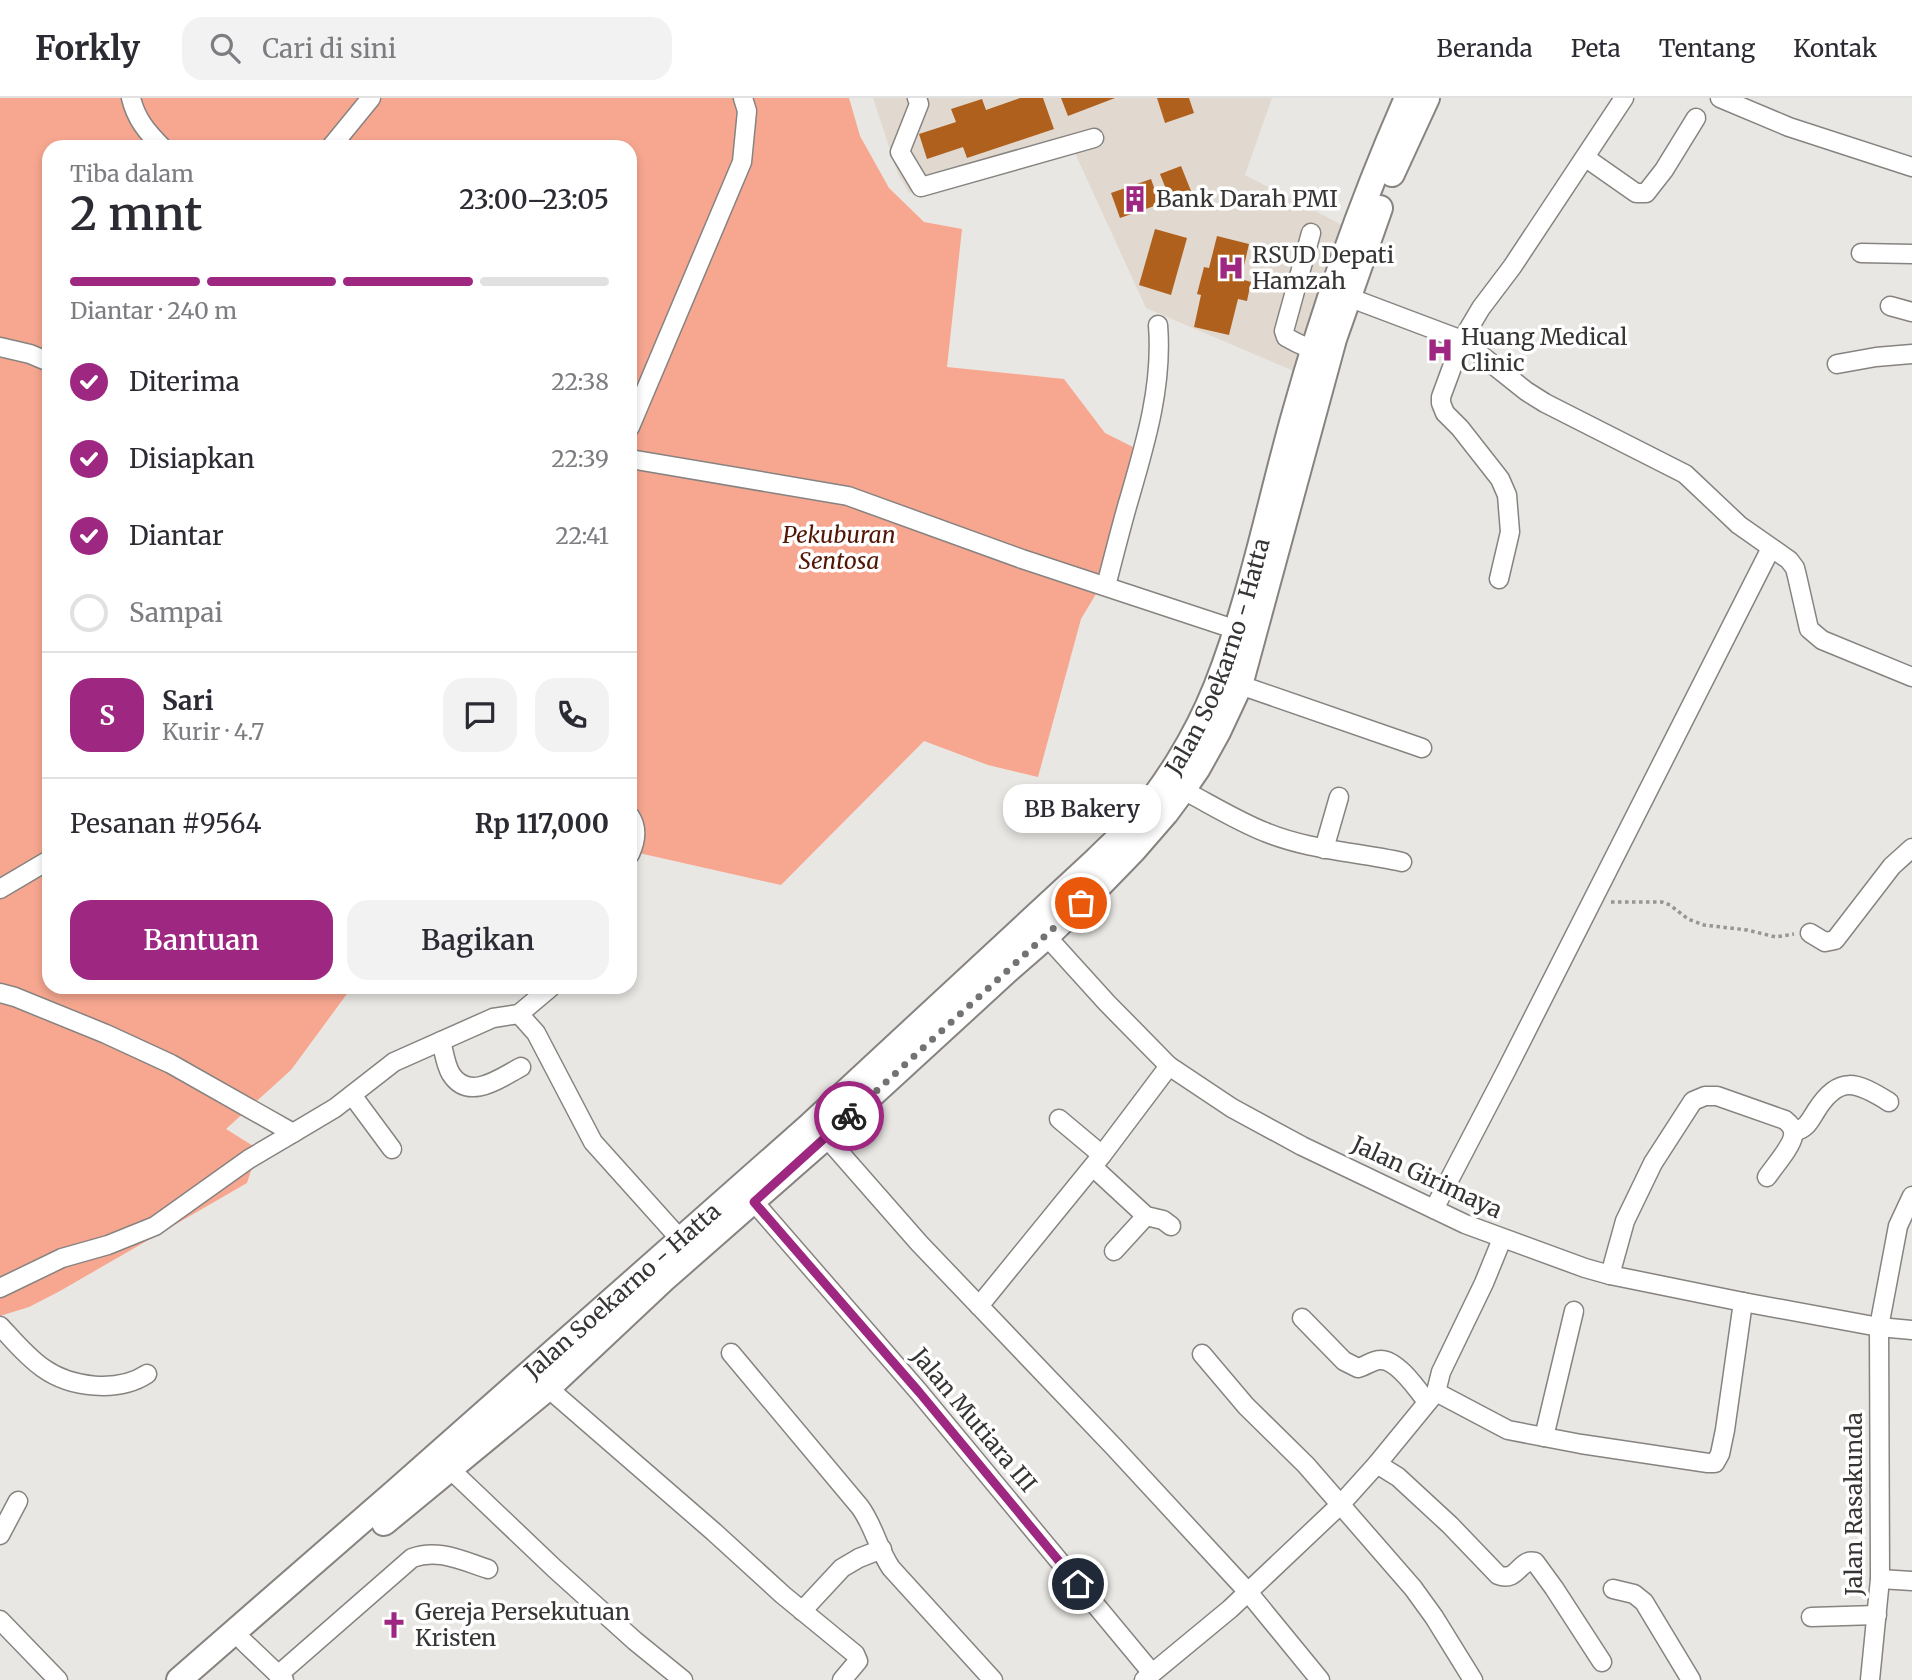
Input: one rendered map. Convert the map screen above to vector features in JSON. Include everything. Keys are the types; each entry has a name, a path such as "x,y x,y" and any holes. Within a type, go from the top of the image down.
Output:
{"highway":[{"name":"Jalan Soekarno - Hatta","path":"179,1680 401,1498 450,1469 548,1388 663,1280 826,1138 1007,971 1039,929 1148,804 1189,742 1215,690 1237,630 1381,155 1407,98"},
{"name":"Jalan Soekarno - Hatta","path":"1340,294 1427,98"},
{"name":"Jalan Soekarno - Hatta","path":"204,1680 336,1563 401,1498 681,1240 808,1127 1133,851 1166,813 1198,768 1219,732 1240,685 1321,352"}],"street":[{"path":"131,98 139,121 154,140"},
{"path":"337,140 371,98"},
{"path":"637,410 742,162 747,111 743,98"},
{"path":"917,98 919,104 900,152 921,187 1094,138"},
{"path":"1499,579 1510,532 1507,495 1500,479 1445,413 1441,397 1462,340 1481,308 1513,267 1624,98"},
{"path":"1720,98 1789,127 1912,167"},
{"path":"1586,158 1636,193 1646,193 1664,170 1696,118"},
{"path":"1311,233 1284,331 1286,337 1321,352"},
{"path":"1861,253 1912,254"},
{"path":"1340,294 1462,340 1545,403 1685,474 1722,511 1789,560 1795,568 1809,629 1814,634 1822,640 1912,677"},
{"path":"1890,306 1912,312"},
{"path":"1106,586 1149,432 1157,382 1160,340 1158,325"},
{"path":"0,347 42,359"},
{"path":"1837,363 1912,354"},
{"path":"637,460 848,496 1021,559 1237,630"},
{"path":"1434,1209 1771,548"},
{"path":"1240,685 1422,748"},
{"path":"1183,790 1266,832 1324,849 1402,862"},
{"path":"1324,849 1339,797"},
{"path":"1810,933 1825,942 1835,940 1892,866 1912,848"},
{"path":"0,889 42,864"},
{"name":"Jalan Girimaya","path":"1039,929 1169,1066 1231,1108 1302,1146 1465,1224 1610,1275 1879,1327 1912,1330"},
{"path":"0,993 95,1029 171,1063 293,1133"},
{"path":"0,1288 62,1258 108,1245 155,1226 249,1159 335,1108 394,1062 493,1017 519,1014 543,994"},
{"path":"519,1014 536,1033 593,1142 681,1240"},
{"path":"441,1041 447,1066 463,1086 485,1086 521,1067"},
{"path":"979,1306 1098,1161 1169,1066"},
{"path":"1794,1132 1808,1125 1824,1099 1843,1085 1861,1087 1889,1102"},
{"path":"352,1095 392,1149"},
{"path":"1610,1275 1625,1221 1653,1164 1693,1101 1705,1096 1717,1096 1790,1124 1794,1132 1792,1140 1767,1177"},
{"path":"1059,1119 1146,1216 1163,1220 1171,1226"},
{"path":"826,1138 919,1243 1248,1592 1320,1680"},
{"name":"Jalan Rasakunda","path":"1870,1680 1880,1579 1879,1327 1898,1226 1912,1196"},
{"name":"Jalan Mutiara III","path":"754,1202 919,1392 1148,1677"},
{"path":"1114,1251 1146,1216"},
{"path":"1148,1677 1230,1609 1340,1506 1432,1397 1502,1239"},
{"path":"1302,1318 1344,1361 1358,1368 1381,1359 1386,1361 1432,1397 1508,1430 1715,1463 1720,1454 1725,1430 1742,1302"},
{"path":"1544,1437 1574,1311"},
{"path":"0,1326 41,1367 55,1376 96,1386 136,1381 147,1374"},
{"path":"731,1353 860,1507 891,1568 993,1680"},
{"path":"1202,1354 1225,1384 1306,1465 1420,1598 1473,1680"},
{"path":"548,1388 856,1656 858,1661 842,1680"},
{"path":"1377,1464 1398,1477 1450,1525 1498,1575 1510,1576 1527,1562 1535,1562 1602,1662"},
{"path":"450,1469 565,1578 683,1680"},
{"path":"0,1535 18,1501"},
{"path":"802,1611 842,1568 882,1549"},
{"path":"244,1642 281,1677 412,1558 423,1554 442,1554 488,1569"},
{"path":"1880,1579 1912,1581"},
{"path":"1613,1588 1634,1594 1644,1602 1691,1680"},
{"path":"1811,1617 1877,1615"},
{"path":"0,1620 58,1680"}],"path":[{"path":"1591,902 1660,901 1696,923 1711,927 1747,930 1776,937 1810,933"}],"shaded area":[{"name":"RSUD Depati Hamzah","path":"873,98 1272,98 1245,175 1348,228 1296,372 1146,308 1068,138 909,193 898,174"}],"green space":[{"name":"Pekuburan Sentosa","path":"0,98 849,98 860,136 889,188 924,222 962,229 947,367 1064,379 1105,433 1141,451 1096,594 1081,619 1038,777 988,765 924,741 781,885 637,853 637,140 42,140 42,994 347,994 291,1070 226,1129 258,1149 247,1183 60,1291 29,1307 0,1316"}],"building":[{"path":"1020,98 1043,98 1054,129 967,158 963,147 927,159 919,134 956,122 951,109 982,99 986,110"},
{"path":"1061,98 1115,98 1068,116"},
{"path":"1157,98 1189,98 1194,113 1165,123"},
{"path":"1181,166 1191,191 1170,199 1160,174"},
{"name":"Bank Darah PMI","path":"1151,179 1160,204 1120,218 1111,193"},
{"path":"1155,229 1187,238 1171,295 1139,285"},
{"path":"1217,236 1249,244 1241,279 1251,282 1247,301 1238,299 1229,335 1194,327 1201,295 1197,294 1204,267 1209,268"}],"way so far":[{"path":"849,1116 1081,903"}],"place":[{"name":"Bank Darah PMI","path":"1135,199"},
{"name":"RSUD Depati Hamzah","path":"1231,268"},
{"name":"Huang Medical Clinic","path":"1440,350"},
{"name":"BB Bakery","path":"1081,903"},
{"name":"Gereja Persekutuan Kristen","path":"394,1625"}],"route":[{"path":"849,1116 754,1202 882,1348 1078,1584"}]}
